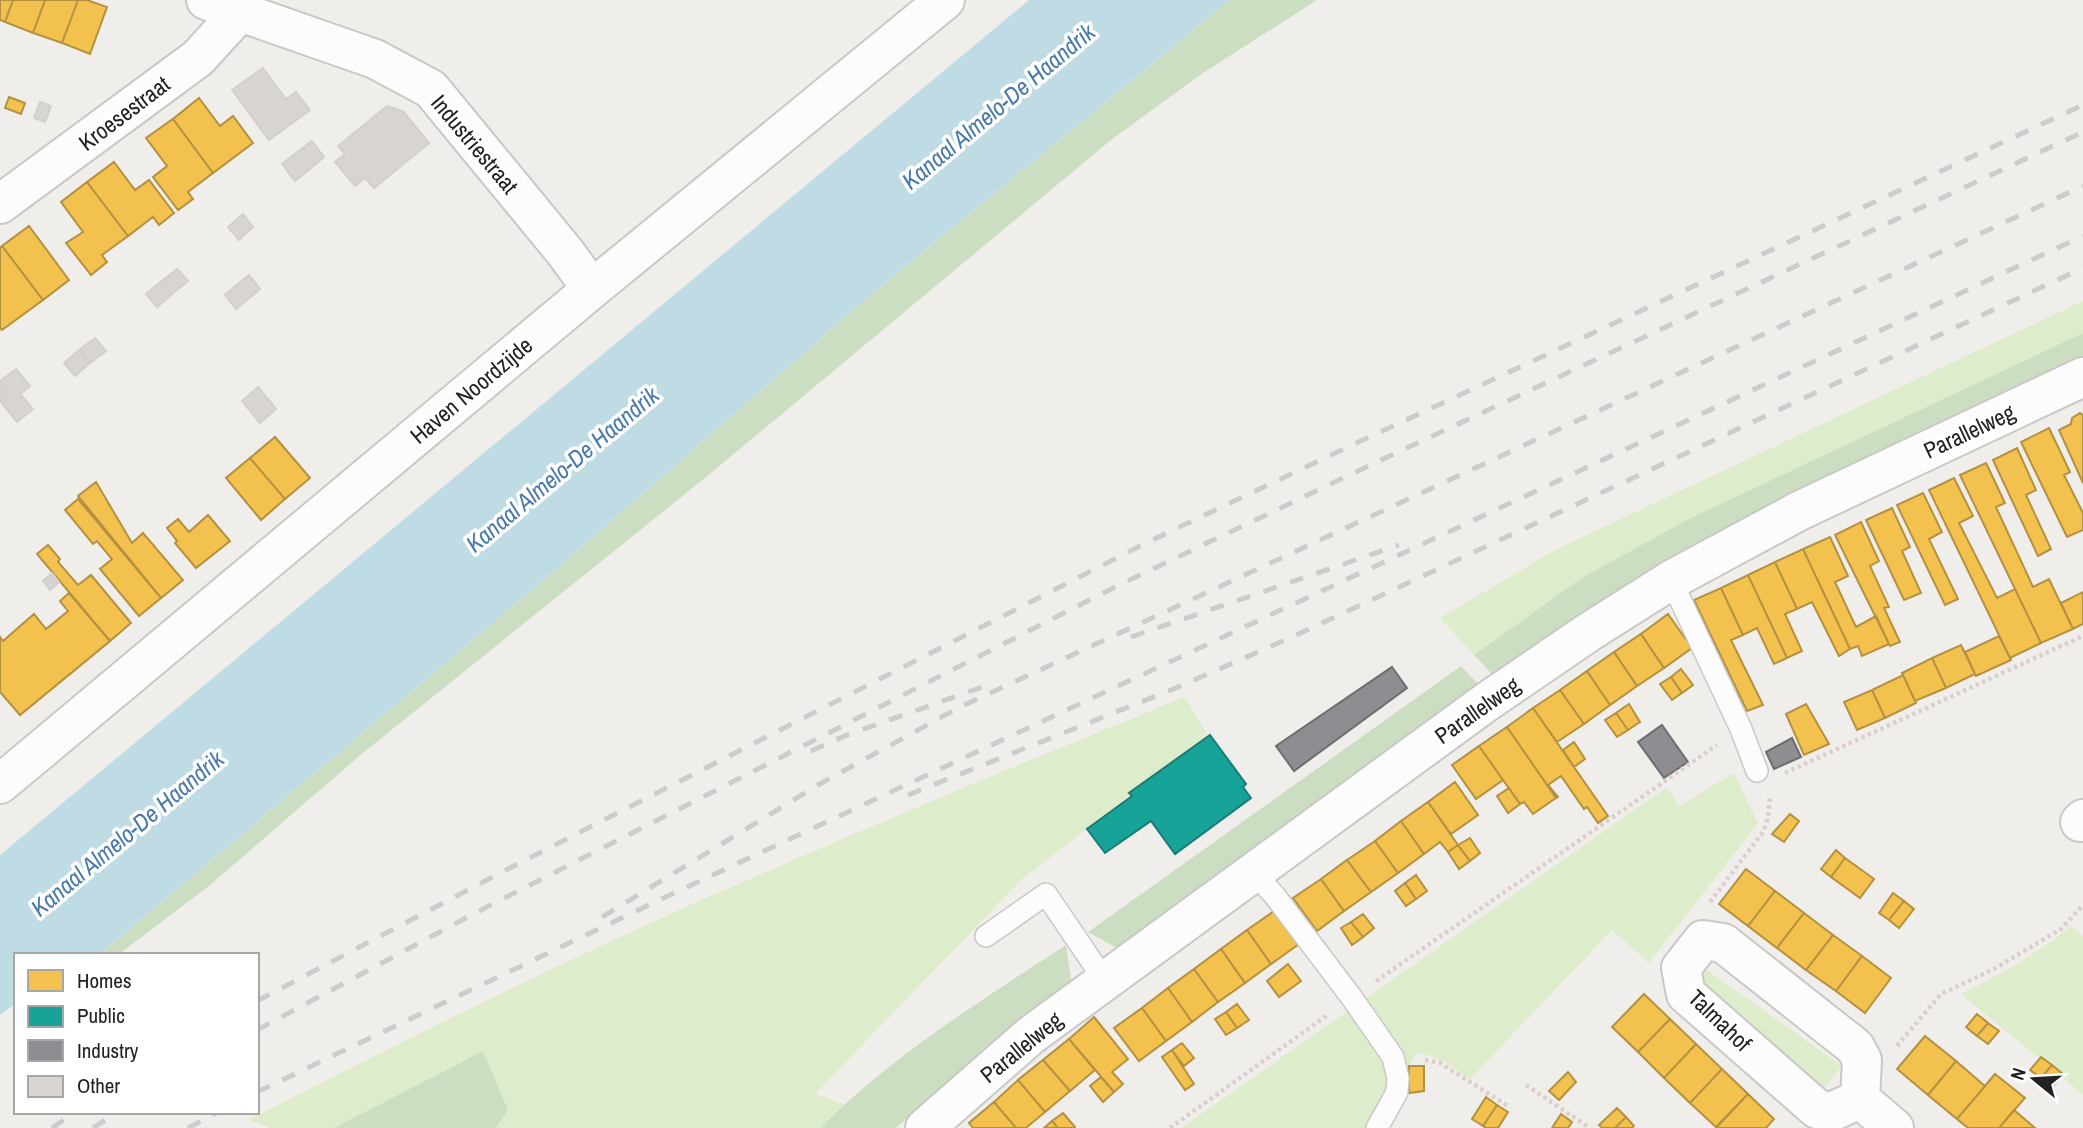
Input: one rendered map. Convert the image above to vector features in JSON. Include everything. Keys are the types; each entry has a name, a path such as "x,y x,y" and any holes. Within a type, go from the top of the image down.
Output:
{"street":[{"name":"Haven Noordzijde","path":"0,784 592,289 945,0"},
{"name":"Industriestraat","path":"242,8 375,60 431,89 565,252 592,289"},
{"name":"Kroesestraat","path":"0,204 198,58 242,8"},
{"name":"Parallelweg","path":"925,1128 1031,1035 1485,702 1671,580 1799,511 2083,377"},
{"path":"1703,940 1723,943 1855,1047 1862,1060 1860,1099 1894,1128"},
{"name":"Talmahof","path":"1703,940 1681,968 1686,994 1817,1109 1831,1112 1860,1099"}],"lane":[{"path":"1671,580 1741,729 1757,771"},
{"path":"1253,872 1275,896 1393,1057 1398,1078 1397,1092 1377,1128"},
{"path":"986,936 1046,894 1105,981"}],"path":[{"path":"1757,771 1769,780 2083,636"},
{"path":"1170,1128 1352,998 1741,729"},
{"path":"1703,940 1700,916 1763,832 1768,818 1770,796 1757,771"},
{"path":"1860,1099 1904,1036 1941,994 1994,969 2061,929 2083,905"},
{"path":"1393,1057 1440,1063 1508,1106"},
{"path":"1526,1085 1590,1128"}],"green space":[{"path":"1230,0 1317,0 1200,75 1111,140 700,482 364,752 210,885 121,953 101,953 551,574 867,298"},
{"path":"2083,301 2083,333 1807,464 1580,579 1474,655 1440,618 1555,550"},
{"path":"2083,333 2083,362 1685,551 1597,603 1493,675 1474,655 1580,579 1687,520"},
{"path":"1461,666 1479,685 1117,948 1088,932"},
{"path":"1185,697 1207,734 1019,882 815,1094 844,1104 820,1128 496,1128 508,1110 483,1051 334,1128 272,1128 248,1120 408,1039 677,911 930,802"},
{"path":"1734,773 1758,823 1649,963 1612,930 1470,1079 1444,1061 1418,1052 1367,1128 1181,1128 1667,787 1679,806"},
{"path":"2072,925 2083,936 2083,1095 1961,994 2019,963"},
{"path":"1066,945 1071,980 990,1043 896,1128 820,1128 907,1053"},
{"path":"1704,968 1842,1066 1821,1091 1694,979"},
{"path":"483,1051 508,1110 496,1128 334,1128"}],"water":[{"name":"Kanaal Almelo-De Haandrik","path":"1029,0 1230,0 867,298 551,574 101,953 14,953 14,1004 0,1015 0,855"}],"building: Homes":[{"path":"0,0 13,0 5,22 0,20"},
{"path":"13,0 45,0 33,33 5,22"},
{"path":"45,0 78,0 62,43 33,33"},
{"path":"78,0 87,0 107,7 90,54 62,43"},
{"path":"9,97 25,103 21,114 5,108"},
{"path":"199,98 220,126 233,116 253,143 213,173 173,119"},
{"path":"173,119 213,173 188,192 193,199 178,210 153,177 167,166 146,138"},
{"path":"114,162 135,190 149,180 174,213 159,225 153,217 128,236 87,182"},
{"path":"87,182 128,236 102,255 107,262 91,275 66,243 83,232 61,202"},
{"path":"29,226 69,280 43,300 2,246"},
{"path":"2,246 43,300 2,330 0,248"},
{"path":"2080,413 2083,415 2083,483 2059,430 2071,424 2072,418"},
{"path":"2049,428 2070,472 2064,475 2083,513 2083,530 2067,537 2021,442"},
{"path":"275,437 310,478 285,499 250,458"},
{"path":"2017,448 2036,490 2026,495 2051,549 2038,556 1993,460"},
{"path":"250,458 285,499 261,520 226,478"},
{"path":"1986,463 2005,503 1996,507 2033,587 2049,579 2073,629 2041,643 1960,475"},
{"path":"1954,478 1973,516 1959,523 1997,598 2015,589 2041,643 2010,658 1929,490"},
{"path":"96,482 132,543 143,533 183,580 161,598 78,496"},
{"path":"1923,493 1942,532 1929,539 1958,599 1945,605 1897,505"},
{"path":"78,499 161,598 139,616 100,569 112,559 97,541 93,544 65,510"},
{"path":"1892,508 1910,547 1902,551 1921,593 1904,600 1866,520"},
{"path":"208,515 230,541 196,568 175,543 177,541 167,528 178,519 189,532"},
{"path":"1861,522 1879,561 1870,566 1889,607 1884,608 1900,642 1890,646 1835,535"},
{"path":"1830,537 1848,576 1835,582 1856,627 1876,616 1889,644 1862,656 1858,646 1850,649 1803,549"},
{"path":"48,545 60,559 58,562 78,585 91,575 131,623 110,641 37,554"},
{"path":"1803,549 1850,649 1839,656 1812,602 1797,609 1775,562"},
{"path":"1775,562 1797,609 1785,614 1802,651 1787,658 1748,575"},
{"path":"1748,575 1787,658 1774,664 1757,628 1743,635 1721,588"},
{"path":"1721,588 1743,635 1731,640 1763,705 1747,711 1694,600"},
{"path":"2083,592 2083,624 2073,629 2061,603"},
{"path":"69,593 110,641 20,715 0,692 0,637 3,641 34,614 46,629 68,611 60,601"},
{"path":"1668,614 1692,648 1664,668 1641,634"},
{"path":"1641,634 1664,668 1637,686 1614,652"},
{"path":"1999,636 2011,660 1976,676 1965,652"},
{"path":"1961,645 1975,674 1946,688 1932,658"},
{"path":"1614,652 1637,686 1610,705 1587,671"},
{"path":"1932,658 1946,688 1915,701 1902,673"},
{"path":"1681,669 1693,685 1682,693 1671,677"},
{"path":"1587,671 1610,705 1584,724 1560,690"},
{"path":"1903,675 1916,703 1885,718 1872,690"},
{"path":"1671,677 1682,693 1672,700 1660,684"},
{"path":"1560,690 1584,724 1557,742 1533,708"},
{"path":"1872,690 1885,718 1857,730 1844,702"},
{"path":"1629,704 1640,722 1628,730 1616,713"},
{"path":"1806,704 1829,744 1804,755 1786,714"},
{"path":"1533,708 1608,816 1598,823 1587,807 1584,809 1561,776 1548,785 1558,797 1556,798 1507,727"},
{"path":"1616,713 1628,730 1617,737 1605,720"},
{"path":"1507,727 1556,798 1533,814 1524,802 1520,804 1479,746"},
{"path":"1574,742 1585,759 1574,767 1563,750"},
{"path":"1479,746 1503,780 1476,799 1452,765"},
{"path":"1455,782 1478,815 1451,834 1428,802"},
{"path":"1509,788 1520,804 1508,813 1497,796"},
{"path":"1428,802 1458,845 1448,852 1440,842 1424,854 1401,821"},
{"path":"1790,814 1799,821 1784,842 1772,834"},
{"path":"1401,821 1424,854 1398,873 1375,841"},
{"path":"1470,838 1480,853 1470,861 1458,845"},
{"path":"1375,841 1398,873 1371,892 1347,860"},
{"path":"1458,845 1470,861 1459,869 1448,852"},
{"path":"1836,850 1845,858 1831,877 1821,869"},
{"path":"1845,858 1874,879 1860,898 1831,877"},
{"path":"1347,860 1371,892 1344,911 1321,879"},
{"path":"1746,869 1775,891 1748,926 1719,904"},
{"path":"1416,875 1427,891 1416,899 1405,883"},
{"path":"1321,879 1344,911 1317,931 1293,898"},
{"path":"1405,883 1416,899 1406,906 1395,891"},
{"path":"1775,891 1804,913 1777,948 1748,926"},
{"path":"1893,893 1904,901 1889,920 1879,913"},
{"path":"1904,901 1914,909 1899,928 1889,920"},
{"path":"1274,911 1299,944 1271,964 1247,930"},
{"path":"1804,913 1833,935 1806,970 1777,948"},
{"path":"1363,914 1374,928 1363,937 1351,922"},
{"path":"1351,922 1363,937 1352,945 1341,928"},
{"path":"1247,930 1271,964 1245,983 1221,949"},
{"path":"1833,935 1862,956 1836,991 1806,970"},
{"path":"1221,949 1245,983 1218,1002 1194,969"},
{"path":"1862,956 1891,978 1865,1013 1836,991"},
{"path":"1288,964 1301,981 1279,997 1267,981"},
{"path":"1194,969 1218,1002 1192,1022 1168,988"},
{"path":"1168,988 1192,1022 1166,1041 1142,1008"},
{"path":"1644,994 1670,1019 1638,1052 1612,1027"},
{"path":"1237,1004 1249,1020 1237,1028 1226,1012"},
{"path":"1142,1008 1166,1041 1139,1061 1114,1028"},
{"path":"1226,1012 1237,1028 1226,1035 1215,1019"},
{"path":"1977,1014 1988,1023 1977,1036 1966,1027"},
{"path":"1094,1017 1128,1059 1112,1072 1123,1084 1114,1092 1069,1039"},
{"path":"1670,1019 1696,1044 1664,1078 1638,1052"},
{"path":"1988,1023 1999,1031 1988,1044 1977,1036"},
{"path":"1925,1036 1956,1061 1928,1095 1897,1069"},
{"path":"1069,1039 1095,1070 1070,1091 1043,1060"},
{"path":"1182,1043 1194,1058 1184,1066 1172,1050"},
{"path":"1696,1044 1722,1069 1690,1103 1664,1078"},
{"path":"1172,1050 1194,1084 1185,1090 1162,1057"},
{"path":"2041,1057 2052,1065 2041,1078 2030,1070"},
{"path":"1043,1060 1070,1091 1045,1112 1018,1080"},
{"path":"1956,1061 1985,1086 1957,1119 1928,1095"},
{"path":"2052,1065 2064,1075 2052,1087 2041,1078"},
{"path":"1409,1066 1424,1066 1424,1091 1409,1093"},
{"path":"1722,1069 1748,1094 1716,1127 1690,1103"},
{"path":"1568,1072 1576,1082 1559,1100 1549,1091"},
{"path":"1995,1074 2025,1098 1999,1128 1968,1128 1957,1119"},
{"path":"1101,1077 1114,1092 1103,1102 1090,1086"},
{"path":"1018,1080 1045,1112 1026,1128 1016,1128 994,1102"},
{"path":"1748,1094 1774,1119 1766,1128 1716,1128"},
{"path":"1486,1097 1497,1105 1483,1126 1472,1119"},
{"path":"994,1102 1016,1128 973,1128 969,1123"},
{"path":"1497,1105 1508,1112 1498,1128 1486,1128 1483,1126"},
{"path":"1617,1108 1626,1117 1615,1128 1602,1128 1599,1125"},
{"path":"2014,1110 2035,1128 1999,1128"},
{"path":"1063,1113 1075,1127 1058,1128 1052,1121"},
{"path":"1561,1114 1572,1122 1568,1128 1552,1128"},
{"path":"1626,1117 1634,1126 1632,1128 1615,1128"},
{"path":"1052,1121 1058,1128 1044,1128"}],"building: Public":[{"path":"1210,735 1246,784 1243,787 1251,798 1175,854 1151,821 1105,853 1087,829 1132,796 1129,793"}],"building: Industry":[{"path":"1392,667 1407,688 1294,771 1276,746"},
{"path":"1662,725 1688,762 1664,778 1638,742"},
{"path":"1792,738 1801,757 1774,769 1766,752"}],"building: Other":[{"path":"263,68 286,99 296,92 310,110 269,140 232,90"},
{"path":"40,102 51,106 45,122 34,118"},
{"path":"387,106 403,111 429,143 374,188 365,178 355,186 335,162 345,154 338,146"},
{"path":"312,141 324,157 295,181 282,164"},
{"path":"243,214 253,227 239,240 228,227"},
{"path":"177,269 188,281 172,294 162,281"},
{"path":"249,275 260,289 236,309 225,295"},
{"path":"162,281 172,294 157,307 146,294"},
{"path":"95,338 106,351 90,363 79,350"},
{"path":"79,350 90,363 75,376 64,363"},
{"path":"16,369 30,386 20,394 33,409 17,422 0,401 0,381"},
{"path":"258,387 276,409 260,423 242,401"},
{"path":"52,573 59,582 50,590 43,581"}],"railway":[{"path":"259,1000 504,871 1144,544 2083,105"},
{"path":"259,1029 477,912 1117,586 2083,132"},
{"path":"602,917 818,785 958,708 2083,186"},
{"path":"259,1091 672,894 2083,236"},
{"path":"908,795 1176,688 1292,637 2083,268"},
{"path":"1131,637 1399,545"},
{"path":"811,751 847,735 988,685"},
{"path":"52,1128 72,1114"},
{"path":"93,1128 115,1114"},
{"path":"188,1128 214,1114"}]}
